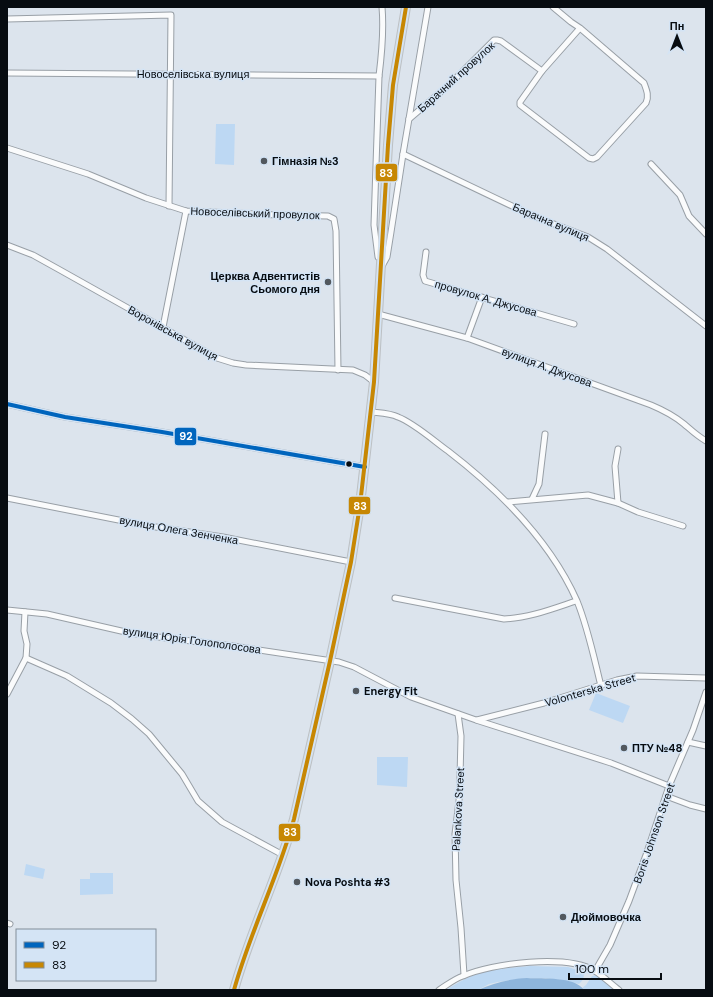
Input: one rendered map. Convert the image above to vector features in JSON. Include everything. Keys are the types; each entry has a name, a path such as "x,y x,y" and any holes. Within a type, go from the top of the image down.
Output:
{"highway":[{"path":"234,990 246,950 283,855 294,819 351,562 365,467 374,382 393,85 406,7"}],"street":[{"path":"380,270 374,225 379,76 383,41 382,7"},
{"path":"380,270 387,257 428,7"},
{"path":"553,7 570,22 580,28 644,83 648,98 646,103 597,157 593,159 589,158 520,105 521,98 542,71 580,28"},
{"path":"7,19 171,15 169,206"},
{"name":"Барачний провулок","path":"409,119 450,84 494,40 501,41 542,71"},
{"name":"Новоселівська вулиця","path":"7,73 379,76"},
{"name":"Новоселівський провулок","path":"7,148 88,174 146,198 186,211 328,216 334,219 336,231 338,370"},
{"name":"Барачна вулиця","path":"403,154 533,216 588,237 607,249 706,326"},
{"path":"651,164 680,196 689,216 706,234"},
{"path":"163,327 186,211"},
{"name":"Воронівська вулиця","path":"7,245 32,255 60,270 217,358 233,363 283,368 353,370 365,375 374,382"},
{"name":"провулок А. Джусова","path":"426,252 423,276 425,281 574,324"},
{"path":"466,338 482,297"},
{"name":"вулиця А. Джусова","path":"378,314 466,338 666,411 706,441"},
{"path":"7,404 65,417 365,467"},
{"path":"371,412 398,416 409,423 475,472 507,502 536,534 558,566 576,601 586,627 601,686"},
{"path":"532,499 539,484 545,434"},
{"path":"618,449 615,466 618,502"},
{"path":"507,502 588,495 618,502 638,512 683,526"},
{"name":"вулиця Олега Зенченка","path":"7,498 149,526 222,537 351,562"},
{"path":"395,598 504,619 517,619 530,616 576,601"},
{"name":"вулиця Юрія Голополосова","path":"7,610 47,614 158,638 233,646 330,661"},
{"path":"7,694 26,658 27,644 24,631 25,612"},
{"path":"26,658 67,676 111,703 132,719 159,745 182,774 198,801 222,822 283,855"},
{"path":"330,661 354,667 411,697 476,720 611,763 669,786"},
{"name":"Volonterska Street","path":"476,720 544,703 637,676 706,678"},
{"name":"Boris Johnson Street","path":"595,971 610,945 629,902 669,786 693,730 706,692"},
{"name":"Palankova Street","path":"458,714 461,736 459,801 455,834 455,864 464,975"},
{"path":"688,742 706,746"},
{"path":"666,796 690,805 706,808"},
{"path":"440,990 464,975 485,968 506,964 538,962 571,964 595,971 619,990"}],"shaded area":[{"path":"216,124 235,124 234,165 215,164"},
{"path":"596,693 630,706 623,723 589,710"},
{"path":"377,757 408,757 407,787 377,785"},
{"path":"26,864 45,869 43,879 24,875"},
{"path":"90,873 113,873 113,894 80,895 80,879 90,879"},
{"path":"530,966 568,967 583,972 584,977 579,984 562,980 527,978 489,984 478,990 446,990 465,979 481,973"},
{"path":"597,975 614,990 584,990 582,988 592,976"},
{"path":"527,978 566,980 573,982 584,990 478,990 490,985 514,979"}],"transit line":[{"name":"83","path":"234,990 294,819 351,562 360,505 374,382 393,85 406,7"},
{"name":"92","path":"7,404 65,417 365,467"}],"place":[{"name":"Гімназія №3","path":"264,161"},
{"name":"Церква Адвентистів Сьомого дня","path":"328,282"},
{"name":"Energy Fit","path":"356,691"},
{"name":"ПТУ №48","path":"624,748"},
{"name":"Nova Poshta #3","path":"297,882"},
{"name":"Дюймовочка","path":"563,917"}]}
